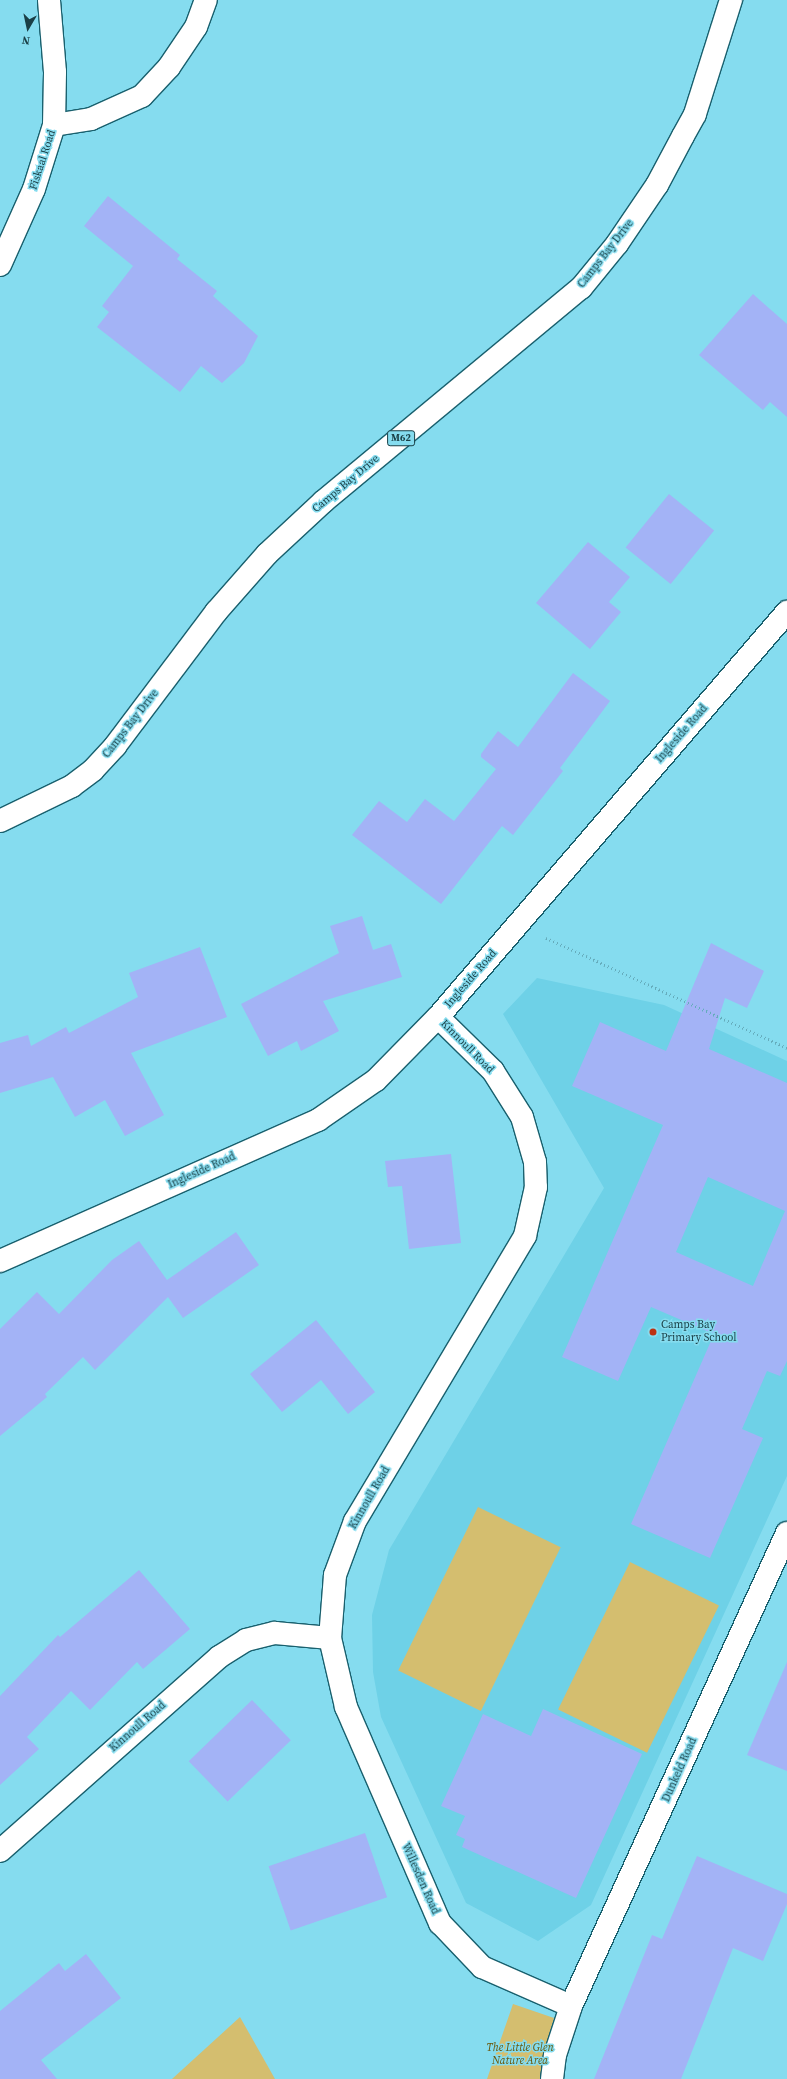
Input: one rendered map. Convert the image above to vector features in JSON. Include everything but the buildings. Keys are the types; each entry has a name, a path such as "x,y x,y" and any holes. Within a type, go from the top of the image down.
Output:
{"street":[{"name":"Fiskaal Road","path":"0,265 34,189 54,125 55,72 49,0"},
{"path":"54,125 91,119 142,96 169,67 196,27 206,0"},
{"name":"Camps Bay Drive","path":"0,821 72,786 93,770 115,746 216,612 267,554 324,501 581,288 631,224 657,185 695,114 731,0"},
{"name":"Ingleside Road","path":"0,1261 318,1120 376,1080 438,1017 787,612"},
{"name":"Kinnoull Road","path":"0,1851 219,1656 246,1640 275,1633 330,1638 336,1575 355,1521 525,1236 536,1187 535,1162 522,1117 493,1071 438,1017"},
{"name":"Dunkeld Road","path":"571,2006 787,1533"},
{"name":"Willesden Road","path":"330,1638 346,1707 440,1923 482,1966 571,2006"},
{"path":"552,2079 555,2055 571,2006"}],"path":[{"path":"547,938 787,1048"}],"shaded area":[{"name":"Camps Bay Primary School","path":"537,978 664,1005 787,1061 787,1476 591,1905 538,1941 466,1903 381,1717 373,1672 372,1615 389,1550 604,1188 503,1014"}],"green space":[{"path":"478,1507 561,1547 481,1711 398,1671"},
{"path":"630,1562 719,1605 647,1753 558,1709"},
{"name":"The Little Glen Nature Area","path":"513,2004 554,2018 544,2053 544,2079 487,2079"},
{"path":"240,2017 275,2079 172,2079"}],"place":[{"name":"Camps Bay Primary School","path":"653,1332"}]}
